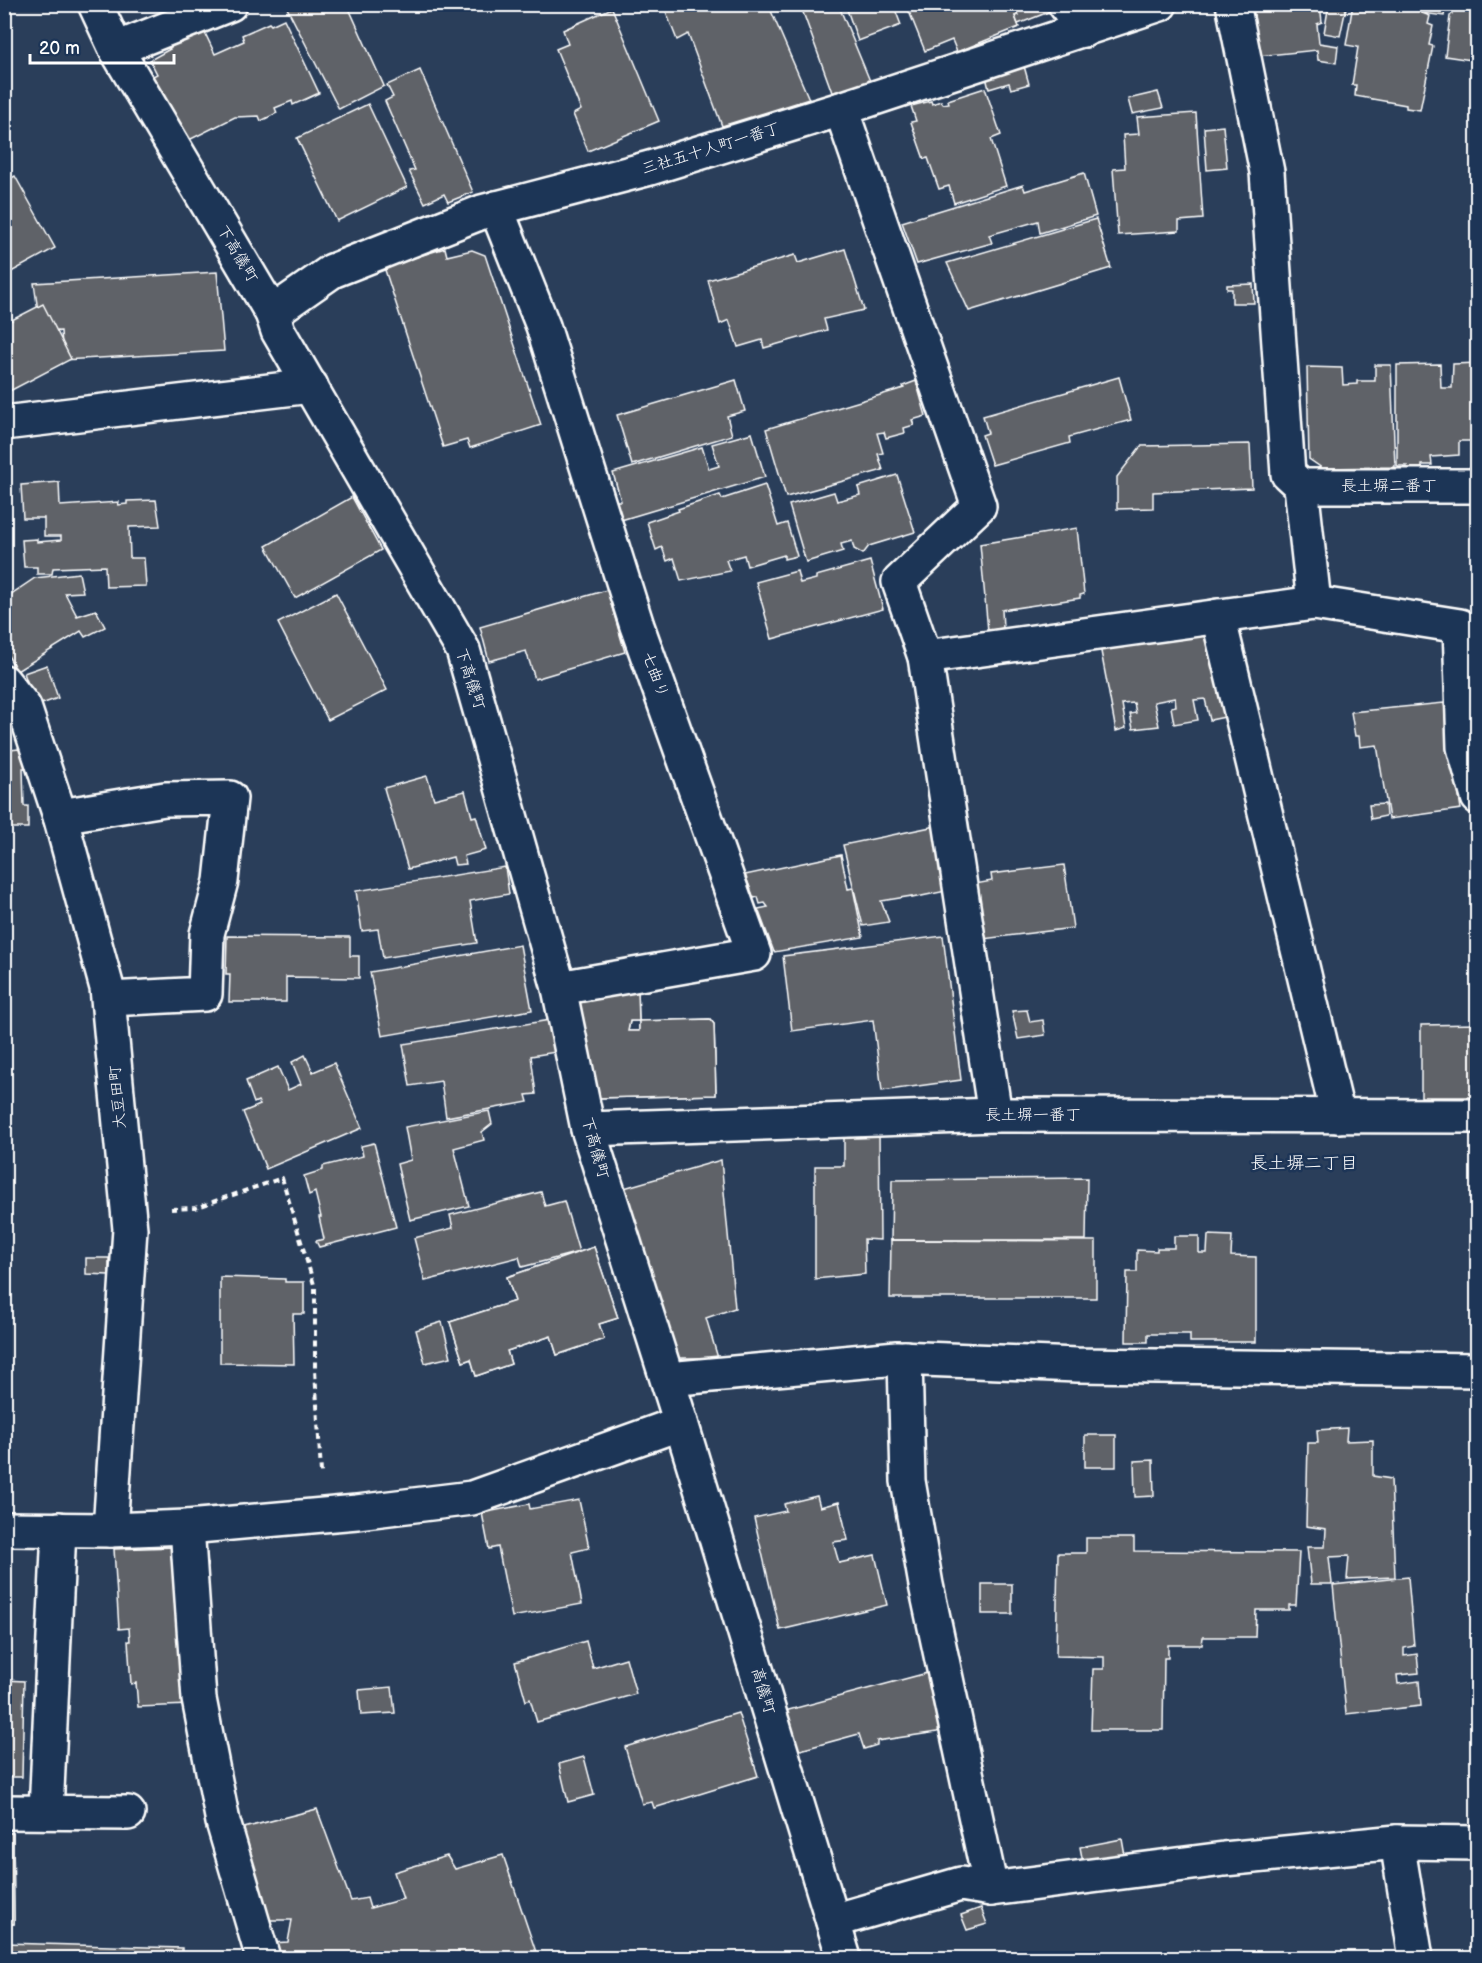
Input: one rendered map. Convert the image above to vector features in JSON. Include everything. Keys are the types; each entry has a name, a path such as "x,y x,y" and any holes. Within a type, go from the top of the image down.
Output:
{"street":[{"name":"下高儀町","path":"95,4 116,49 272,313 278,331 463,650 559,988 588,1129 681,1423"},
{"path":"116,49 230,4"},
{"path":"1065,4 1084,30"},
{"name":"三社五十人町一番丁","path":"272,313 332,271 496,208 650,168 841,109 1160,4"},
{"path":"1233,4 1267,172 1288,474 1301,486 1314,603"},
{"path":"841,109 979,506 899,582 925,657 995,1115"},
{"name":"七曲り","path":"496,208 543,326 638,626 754,954 559,988"},
{"path":"4,423 311,386"},
{"name":"長土塀二番丁","path":"1301,486 1478,486"},
{"path":"925,657 1314,603 1460,626 1464,747 1478,797"},
{"path":"1218,616 1338,1116"},
{"name":"大豆田町","path":"14,694 60,816 107,988 130,1228 110,1530"},
{"path":"60,816 165,799 230,798 221,881 207,934 205,994 108,999"},
{"name":"長土塀一番丁","path":"588,1129 995,1115 1478,1116"},
{"path":"905,1358 908,1481 926,1585 990,1889"},
{"path":"668,1379 905,1358 1077,1365 1478,1370"},
{"path":"4,1528 110,1530 187,1527 324,1515 472,1498 681,1423"},
{"name":"高儀町","path":"681,1423 844,1959"},
{"path":"187,1527 199,1699 223,1822 262,1959"},
{"path":"46,1812 59,1529"},
{"path":"4,1812 128,1813"},
{"path":"1397,1842 1416,1959"},
{"path":"833,1921 961,1884 990,1889 1224,1859 1397,1842 1478,1843"}],"path":[{"path":"129,1212 195,1208 282,1178 315,1288 315,1370 324,1515"}],"building":[{"path":"285,4 347,4 384,86 339,109"},
{"path":"663,4 711,4 712,7 718,4 768,4 809,99 722,126 688,34 677,40"},
{"path":"800,4 838,4 870,81 833,95"},
{"path":"845,4 893,4 901,25 858,41"},
{"path":"906,4 1014,4 1019,27 957,52 952,40 925,51"},
{"path":"1014,4 1047,4 1051,11 1018,24"},
{"path":"1253,4 1320,4 1322,22 1317,24 1319,43 1338,46 1336,63 1318,60 1317,50 1258,56"},
{"path":"1329,4 1346,8 1340,36 1324,33"},
{"path":"1353,4 1398,4 1423,9 1422,13 1430,16 1428,24 1433,26 1429,45 1433,46 1420,110 1406,108 1406,105 1355,96 1356,85 1352,85 1358,47 1346,45"},
{"path":"1425,4 1446,4 1444,16 1422,13"},
{"path":"1453,4 1478,4 1478,61 1445,56"},
{"path":"612,8 659,121 588,151 573,114 581,110 556,49 568,44 563,30"},
{"path":"284,19 319,93 293,105 292,101 275,108 277,113 261,121 259,116 235,117 185,142 151,77 157,74 150,60 170,49 168,47 204,31 215,54 244,41 242,35"},
{"path":"1024,66 1029,84 1011,89 1009,83 989,89 986,77"},
{"path":"420,70 473,192 448,202 444,194 425,203 409,171 415,170 385,101 393,97 387,85"},
{"path":"985,88 1001,135 991,139 1006,186 954,203 949,186 939,189 928,158 924,159 911,122 916,121 911,106 931,101 932,104 941,101 943,104 949,103 948,100"},
{"path":"1158,92 1163,108 1132,114 1128,99"},
{"path":"368,104 407,187 337,221 297,138"},
{"path":"1196,113 1203,219 1179,221 1179,231 1118,235 1113,169 1125,168 1123,135 1139,134 1137,117"},
{"path":"1223,126 1227,168 1207,170 1204,128"},
{"path":"1084,173 1096,216 1040,233 1038,221 989,235 992,243 917,264 902,222 1023,185 1025,191"},
{"path":"15,176 55,248 4,276 4,182"},
{"path":"1096,219 1111,268 969,311 947,263"},
{"path":"445,248 447,256 472,250 485,255 541,425 470,448 467,440 443,447 384,267"},
{"path":"845,249 864,310 824,319 827,330 764,348 762,340 738,347 729,320 720,324 708,280 795,255 798,263"},
{"path":"217,272 224,351 63,360 61,331 41,332 34,283"},
{"path":"1253,284 1254,303 1232,303 1232,289 1227,289 1227,285"},
{"path":"43,304 71,359 4,394 4,324"},
{"path":"1478,363 1478,441 1459,441 1459,455 1431,457 1432,465 1422,465 1422,469 1406,469 1407,466 1397,466 1397,365 1440,364 1441,388 1452,388 1453,364"},
{"path":"1375,365 1391,365 1395,467 1322,468 1309,459 1307,367 1342,368 1343,385 1357,384 1357,381 1375,381"},
{"path":"1119,377 1131,420 1069,437 1070,443 992,465 982,435 988,433 983,416"},
{"path":"736,380 745,411 727,416 732,435 632,465 617,415"},
{"path":"916,381 926,416 912,420 914,425 904,428 905,433 886,438 884,432 877,433 883,453 878,454 883,470 786,497 766,429 904,388 903,386"},
{"path":"752,433 765,477 621,520 615,501 621,501 613,473 702,447 709,469 719,466 712,444"},
{"path":"1250,444 1252,488 1153,492 1153,508 1117,509 1117,477 1141,446"},
{"path":"897,475 915,532 869,546 863,554 854,549 852,541 841,544 843,551 806,562 789,505 834,492 837,501 860,495 858,487"},
{"path":"59,482 60,506 119,502 118,505 127,504 127,501 156,500 160,526 129,527 130,558 144,558 146,586 106,587 105,566 53,568 52,574 37,574 37,567 24,567 22,540 37,539 37,542 61,540 61,536 44,536 44,518 23,518 21,485"},
{"path":"765,485 778,526 787,523 797,556 784,559 784,555 747,566 744,555 726,560 730,571 681,581 674,558 667,561 662,547 656,550 647,522 720,495 722,499"},
{"path":"352,497 381,550 295,598 266,546"},
{"path":"1077,528 1084,594 1080,595 1080,598 1002,610 1003,628 988,631 980,544"},
{"path":"870,561 883,609 772,639 756,582 797,571 800,583 816,579 816,576"},
{"path":"79,573 83,592 65,593 77,616 96,610 105,627 85,637 81,631 17,671 4,649 4,599 35,578"},
{"path":"607,590 625,652 535,679 526,651 489,661 480,627"},
{"path":"336,593 387,690 328,720 278,623"},
{"path":"1212,627 1230,716 1210,720 1205,699 1194,700 1198,720 1174,724 1171,707 1176,706 1175,698 1154,702 1159,726 1133,729 1130,714 1136,713 1134,703 1122,704 1126,728 1116,731 1100,646"},
{"path":"47,665 58,698 36,706 24,673"},
{"path":"1444,703 1461,809 1389,819 1377,745 1360,747 1359,736 1355,736 1351,712"},
{"path":"4,733 9,733 10,750 19,749 24,752 27,768 23,768 24,806 28,806 28,828 4,828"},
{"path":"427,776 434,799 465,791 472,817 476,816 486,850 464,856 466,864 455,865 453,857 408,869 384,788"},
{"path":"1385,804 1386,816 1371,819 1369,805"},
{"path":"936,826 946,891 881,901 889,922 863,926 843,845"},
{"path":"841,855 848,889 853,888 863,937 774,952 758,909 768,907 765,903 760,904 758,897 754,898 745,875"},
{"path":"1064,865 1073,928 983,939 975,884 992,881 991,874"},
{"path":"505,867 509,894 470,901 477,943 383,958 378,929 362,931 356,891"},
{"path":"227,936 350,937 350,956 359,956 359,978 286,977 286,1002 229,1002 230,974 226,974"},
{"path":"943,936 961,1080 882,1091 873,1020 792,1031 783,956"},
{"path":"520,945 532,1010 382,1036 370,972"},
{"path":"638,990 639,1021 710,1019 714,1024 716,1095 597,1098 577,1000","holes":["630,1021 639,1021 639,1031 628,1031"]},
{"path":"638,990 639,1021 710,1019 714,1024 716,1095 597,1098 577,1000","holes":["630,1021 639,1021 639,1031 628,1031"]},
{"path":"1027,1010 1030,1022 1043,1020 1045,1035 1018,1039 1012,1011"},
{"path":"550,1020 556,1052 531,1056 536,1094 526,1095 528,1102 446,1117 441,1081 410,1086 403,1044"},
{"path":"1478,1024 1478,1097 1421,1097 1421,1025"},
{"path":"305,1055 313,1072 334,1063 362,1128 266,1169 243,1112 260,1105 258,1101 254,1103 246,1081 278,1067 288,1090 301,1084 292,1062"},
{"path":"489,1111 492,1124 482,1132 484,1140 454,1148 469,1206 410,1220 397,1164 411,1160 405,1127"},
{"path":"844,1134 879,1134 880,1240 864,1239 865,1274 815,1279 815,1166 844,1166"},
{"path":"374,1143 396,1227 319,1247 316,1241 324,1239 319,1217 321,1217 315,1192 309,1195 304,1176 323,1170 323,1166 363,1156 361,1146"},
{"path":"721,1160 735,1308 706,1318 718,1358 677,1358 624,1188"},
{"path":"1087,1178 1086,1240 891,1240 892,1180"},
{"path":"541,1192 545,1206 564,1201 579,1252 522,1267 519,1257 425,1281 414,1238 453,1228 450,1215"},
{"path":"1208,1235 1232,1236 1231,1256 1256,1257 1256,1342 1190,1342 1190,1334 1148,1334 1148,1342 1126,1342 1127,1272 1137,1272 1137,1250 1157,1251 1157,1248 1174,1248 1174,1236 1199,1236 1199,1253 1207,1253"},
{"path":"891,1240 1096,1241 1096,1298 890,1298"},
{"path":"594,1247 618,1318 599,1324 604,1339 557,1355 551,1336 507,1351 511,1364 476,1376 471,1359 463,1362 450,1322 515,1301 507,1277"},
{"path":"594,1247 618,1318 599,1324 604,1339 557,1355 551,1336 507,1351 511,1364 476,1376 471,1359 463,1362 450,1322 515,1301 507,1277"},
{"path":"86,1258 109,1258 109,1275 86,1274"},
{"path":"220,1277 285,1279 285,1282 304,1282 304,1314 293,1314 294,1364 220,1363"},
{"path":"442,1322 451,1357 425,1363 416,1330"},
{"path":"1347,1428 1346,1441 1373,1440 1373,1476 1391,1479 1395,1577 1347,1579 1349,1556 1329,1557 1332,1584 1311,1584 1307,1547 1325,1547 1326,1529 1306,1526 1308,1443 1318,1443 1317,1430"},
{"path":"1085,1435 1116,1435 1116,1467 1085,1467"},
{"path":"1153,1460 1154,1496 1135,1497 1134,1461"},
{"path":"817,1496 820,1507 839,1502 848,1540 833,1542 839,1563 875,1555 887,1605 780,1630 754,1518 786,1511 784,1504"},
{"path":"579,1500 589,1548 572,1552 582,1604 512,1617 498,1547 489,1549 482,1513 529,1504 530,1509"},
{"path":"1086,1538 1134,1538 1134,1551 1299,1552 1296,1605 1289,1605 1289,1610 1256,1610 1255,1637 1203,1637 1202,1645 1168,1645 1168,1658 1164,1658 1163,1730 1091,1730 1093,1669 1104,1669 1104,1657 1056,1656 1058,1553 1086,1553"},
{"path":"176,1547 189,1705 138,1707 136,1683 131,1684 129,1628 119,1629 114,1549"},
{"path":"1408,1577 1414,1646 1404,1648 1404,1656 1417,1654 1419,1673 1397,1675 1398,1684 1419,1681 1421,1706 1346,1714 1333,1585"},
{"path":"982,1584 1012,1584 1012,1614 982,1614"},
{"path":"586,1641 593,1668 626,1658 636,1694 537,1722 530,1699 526,1701 515,1662"},
{"path":"931,1672 945,1727 937,1732 877,1741 877,1745 864,1749 859,1734 793,1752 781,1712"},
{"path":"4,1680 24,1681 22,1777 8,1777 8,1789 4,1789"},
{"path":"392,1687 395,1713 361,1715 359,1690"},
{"path":"738,1713 758,1776 654,1808 652,1802 642,1804 625,1747"},
{"path":"584,1757 594,1795 568,1802 559,1764"},
{"path":"317,1809 351,1901 367,1898 370,1908 403,1899 394,1872 447,1856 455,1869 503,1855 538,1958 276,1958 271,1943 288,1942 292,1920 262,1920 236,1830"},
{"path":"4,1833 13,1833 14,1924 4,1924"},
{"path":"4,1833 13,1833 14,1924 4,1924"},
{"path":"1122,1839 1125,1856 1083,1863 1080,1847"},
{"path":"981,1908 987,1924 967,1930 961,1915"},
{"path":"4,1943 182,1948 182,1958 4,1958"}],"district":[{"name":"長土塀二丁目","path":"1304,1163"}]}
